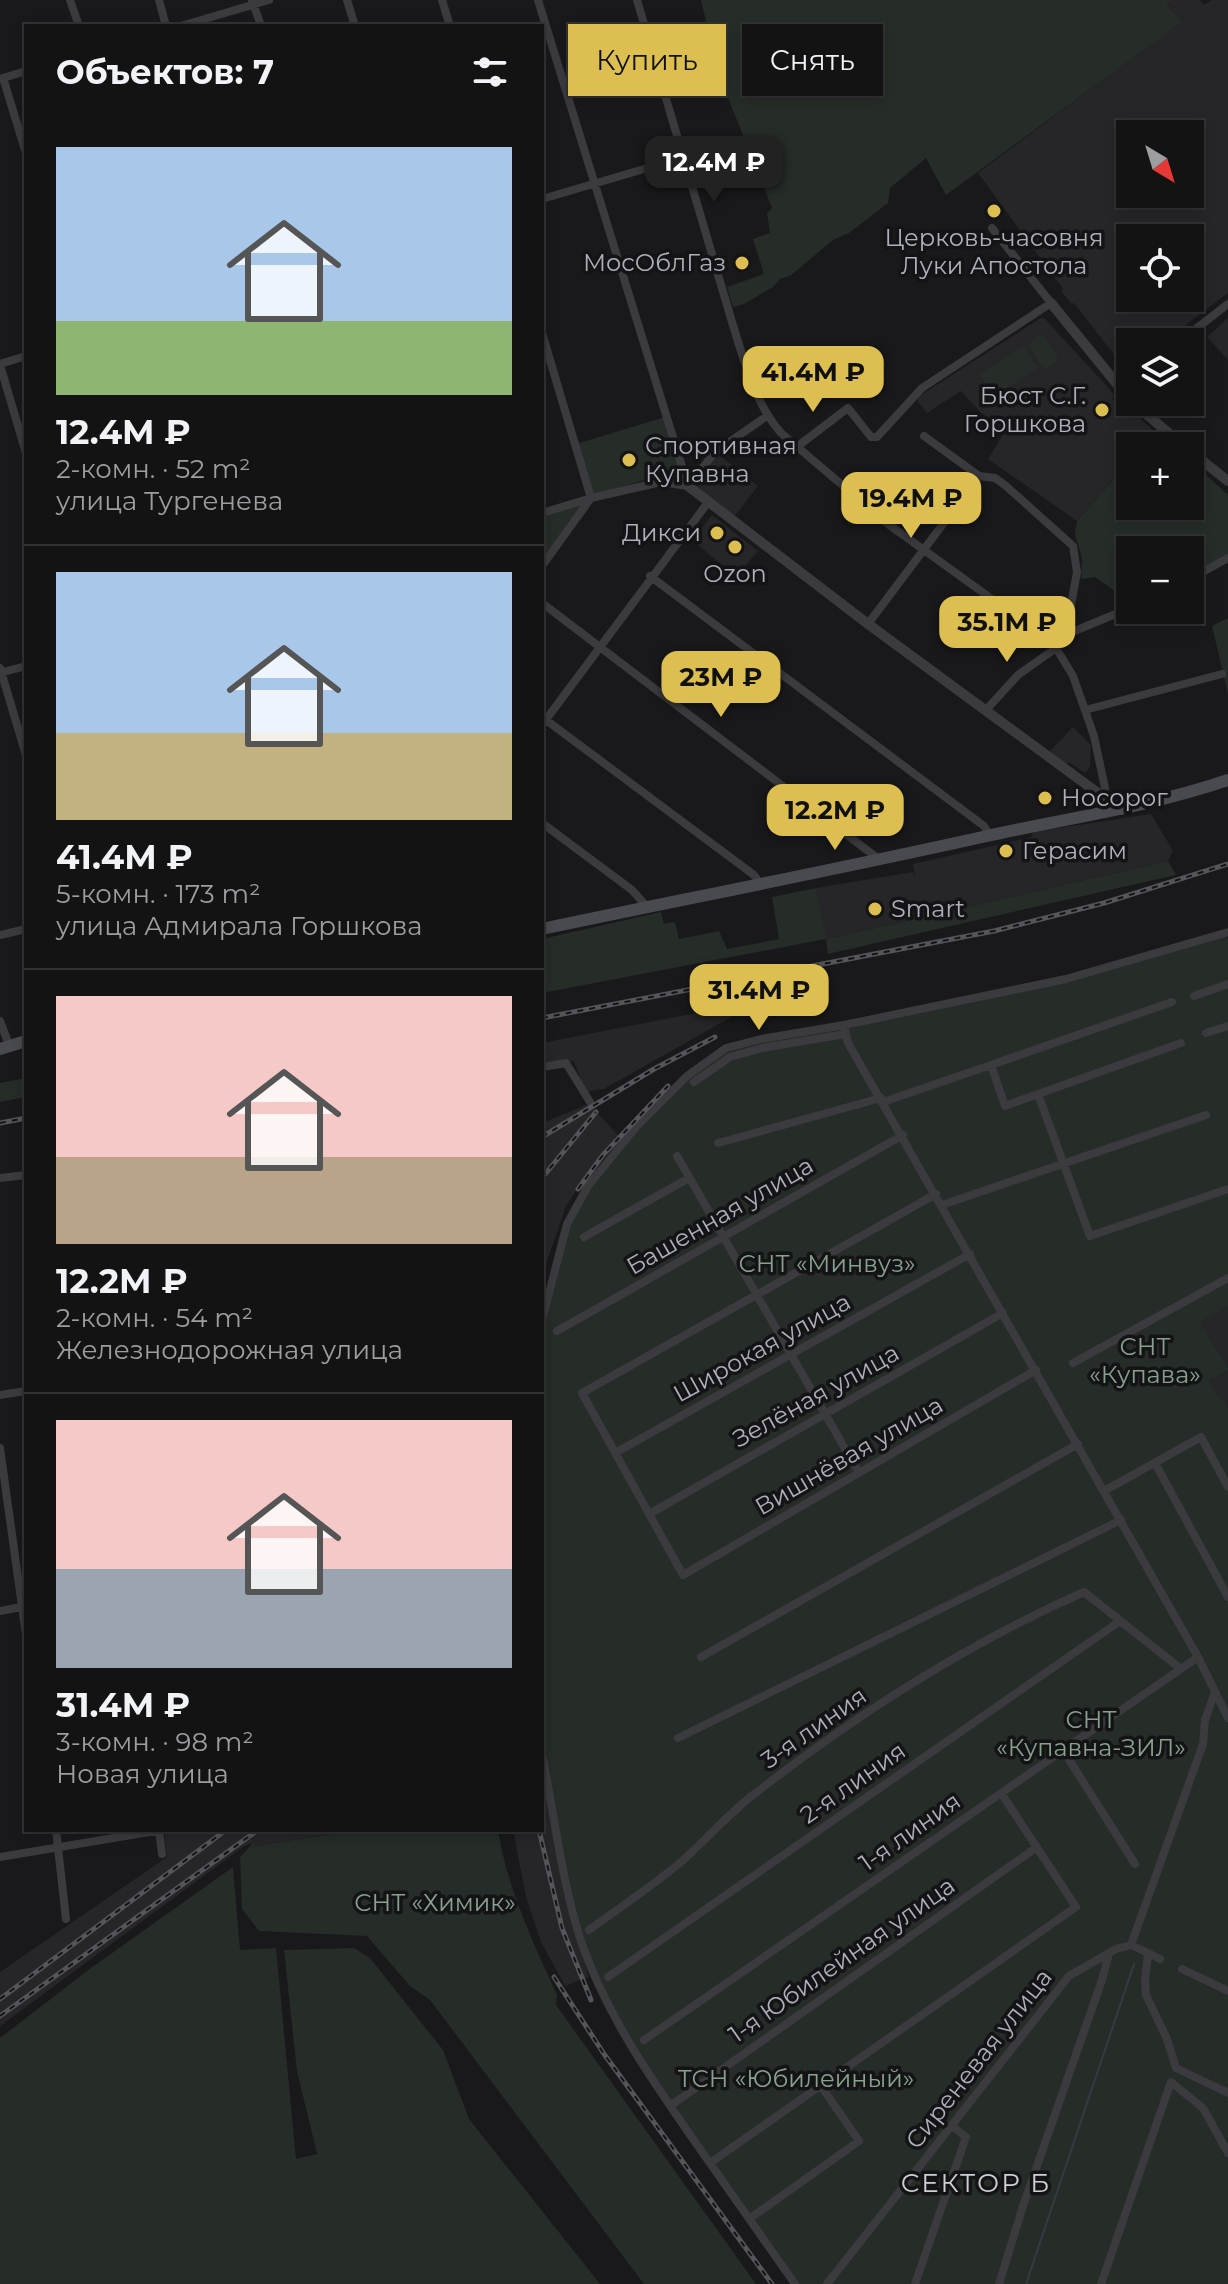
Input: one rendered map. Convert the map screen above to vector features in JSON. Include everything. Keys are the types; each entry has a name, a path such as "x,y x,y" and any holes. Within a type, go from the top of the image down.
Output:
{"main road":[{"path":"544,929 1121,810 1174,798 1228,780"},
{"path":"4,1047 24,1042"}],"street":[{"path":"70,0 78,24"},
{"path":"159,0 165,24"},
{"path":"187,24 253,2 269,0"},
{"path":"347,0 354,24"},
{"path":"442,0 449,24"},
{"path":"538,0 688,486"},
{"path":"637,0 745,365 767,416 888,524 1056,648 1073,676 1085,710 1101,762 1104,797"},
{"path":"253,2 260,24"},
{"path":"24,72 2,78 24,147"},
{"path":"544,198 743,140"},
{"path":"992,228 1116,385"},
{"path":"798,446 848,408 871,437 877,437 922,388 1051,303"},
{"path":"1197,328 1228,304"},
{"path":"544,340 591,498"},
{"path":"24,357 0,365 24,446"},
{"path":"688,486 715,452 767,416"},
{"path":"1149,416 1168,432"},
{"path":"924,436 979,476 995,478 1006,486 1073,546 1077,572 1066,633 1056,648 1018,675 986,710"},
{"path":"1204,462 1228,481"},
{"path":"868,624 979,476"},
{"path":"544,512 661,482 688,486 868,624 1121,810"},
{"path":"544,563 591,498"},
{"path":"709,501 650,576 544,722 754,875 762,886"},
{"path":"1204,571 1228,558"},
{"path":"650,576 984,826 990,836"},
{"path":"544,605 881,861"},
{"path":"1066,633 1116,613"},
{"path":"24,666 0,672 24,749"},
{"path":"1085,710 1222,674"},
{"path":"544,824 632,890 647,907"},
{"path":"0,935 24,929"},
{"path":"694,1082 730,1057 762,1048 1066,979 1228,932"},
{"path":"1194,996 1228,984"},
{"path":"718,1143 882,1100 1172,1002"},
{"path":"0,1021 4,1047"},
{"path":"1206,1033 1228,1026"},
{"path":"845,1030 1198,1657 1228,1718"},
{"path":"544,1312 567,1224 588,1186 636,1127 687,1076 726,1048 761,1039 845,1030"},
{"path":"991,1065 1005,1106 1181,1043"},
{"path":"544,1067 566,1063 590,1102"},
{"path":"1038,1094 1090,1236 1228,1189"},
{"path":"942,1205 1206,1115"},
{"name":"Башенная улица","path":"557,1331 903,1135"},
{"path":"677,1156 859,1473"},
{"path":"0,1178 24,1175"},
{"path":"584,1237 689,1178"},
{"path":"649,1514 582,1393 936,1194"},
{"name":"Широкая улица","path":"615,1453 970,1254"},
{"path":"1073,1363 1228,1278"},
{"name":"Зелёная улица","path":"649,1514 1003,1313"},
{"name":"Вишнёвая улица","path":"649,1514 683,1575 1036,1370"},
{"path":"0,1395 24,1391"},
{"path":"1104,1491 1201,1437 1228,1487"},
{"path":"701,1657 1078,1444"},
{"path":"0,1448 24,1606 0,1611"},
{"path":"1155,1463 1228,1597"},
{"path":"678,1738 1121,1520"},
{"name":"3-я линия","path":"589,1930 680,1862 752,1796 831,1737 914,1683 1022,1620 1084,1592 1120,1621"},
{"path":"1120,1621 1181,1669"},
{"name":"2-я линия","path":"608,1977 1120,1621"},
{"name":"1-я линия","path":"644,2040 1198,1657"},
{"path":"1160,1959 1131,1945 1203,1744 1205,1720 1215,1692"},
{"path":"1063,1750 1135,1864"},
{"path":"544,1764 580,1937 597,1981 626,2038 670,2106 795,2284"},
{"path":"710,2163 1076,1907 1001,1793"},
{"path":"56,1832 66,1919"},
{"path":"0,1857 149,1832"},
{"path":"160,1832 162,1854"},
{"name":"1-я Юбилейная улица","path":"670,2106 1037,1847"},
{"name":"Сиреневая улица","path":"827,2284 1069,1976 1112,1951 1131,1945"},
{"path":"999,2284 1112,1951"},
{"path":"1148,1953 1146,1995 1167,2039 1176,2068 1228,2093"},
{"path":"1182,1969 1228,1991"},
{"path":"1101,2284 1171,2082 1203,2108 1228,2153"},
{"path":"749,2219 859,2141 821,2086"},
{"path":"915,2284 966,2137 951,2125"}],"shaded area":[{"path":"1171,0 1200,0 1204,5 1212,0 1228,0 1228,293 1204,311 1204,224 1116,224 1116,312 1203,312 1182,328 1116,328 1116,357 1061,291 1063,289 978,173 1181,22 1167,3"},
{"path":"1041,318 1115,395 1112,399 1116,403 1116,416 1137,416 1155,432 1116,432 1116,476 1077,521 988,459 1002,436 999,425 980,412 961,391 927,413 918,402 918,397"},
{"path":"1228,318 1228,360 1207,337"},
{"path":"718,454 758,486 734,517 694,485"},
{"path":"712,515 758,551 733,574 692,540"},
{"path":"1073,727 1091,745 1090,767 1085,773 1069,762 1066,765 1049,752"},
{"path":"1151,814 1173,851 1168,861 827,939 816,888 913,872 915,879 913,864 1032,837 1033,832"},
{"path":"737,1005 740,1012 604,1089 585,1092 574,1061 544,1066 544,1043"},
{"path":"589,1104 618,1135 566,1206 544,1276 544,1122"},
{"path":"1228,1306 1228,1368 1199,1322"},
{"path":"1228,1371 1228,1409 1227,1410 1209,1381"},
{"path":"544,1778 568,1907 589,1977 565,1986 541,1942 526,1897 513,1832 544,1832"},
{"path":"164,1832 345,1832 253,1846 252,1843 243,1847 0,2026 0,1972 167,1857"}],"green space":[{"path":"701,0 1171,0 1167,4 1182,22 946,195 926,158 890,188 888,203 849,233 833,240 790,276 780,279 773,287 744,304 733,307 727,287 764,274 753,239 770,233 767,213 772,208 726,93 726,24 707,24"},
{"path":"1043,334 1059,360 1044,370 1027,344"},
{"path":"1024,346 1038,368 994,396 980,374"},
{"name":"Спортивная Купавна","path":"665,417 684,481 658,476 592,496 576,444"},
{"path":"1204,473 1228,495 1228,558 1204,571 1204,536 1116,536 1116,592 1095,577 1081,579 1082,558 1075,534 1077,521 1116,476 1116,520 1204,520"},
{"path":"583,504 544,559 544,514"},
{"path":"1228,618 1228,694 1212,626"},
{"path":"1168,861 1176,875 828,954 826,939 544,993 544,939 661,912 664,924 675,922 679,939 719,931 727,949 779,939 772,897 816,888 827,939"},
{"path":"1221,934 1228,938 1228,1306 1200,1322 1228,1368 1228,1371 1209,1381 1228,1409 1228,2284 795,2284 626,2038 580,1937 544,1764 544,1312 567,1224 588,1186 687,1076 726,1048 1066,979"},
{"path":"24,1078 24,1097 0,1102 0,1083"},
{"name":"СНТ «Химик»","path":"345,1832 498,1832 514,1894 557,1995 556,2005 756,2284 644,2284 430,2000 410,1986 367,1936 259,1931 242,1909 240,1857 253,1843 254,1846"},
{"path":"233,1867 240,1950 276,1948 296,2159 317,2154 297,2071 284,1950 354,1948 370,1958 443,2050 469,2119 600,2284 0,2284 0,2038 91,1968"}],"waterway":[{"path":"1026,2284 1134,1964"}],"railway":[{"path":"544,1018 994,931 1104,903 1228,864"},
{"path":"544,1136 654,1069 715,1037"},
{"path":"578,1189 603,1155 668,1086"},
{"path":"544,1176 596,1112"},
{"path":"0,1123 24,1118"},
{"path":"0,1999 223,1832"},
{"path":"0,2016 255,1832"},
{"path":"539,1832 562,1928 591,2000"},
{"path":"554,1977 604,2054 772,2284"}],"place":[{"name":"Церковь-часовня Луки Апостола","path":"994,211"},
{"name":"МосОблГаз","path":"742,263"},
{"name":"Бюст С.Г. Горшкова","path":"1102,410"},
{"name":"Спортивная Купавна","path":"629,460"},
{"name":"Дикси","path":"717,533"},
{"name":"Ozon","path":"735,547"},
{"name":"Носорог","path":"1045,798"},
{"name":"Герасим","path":"1006,851"},
{"name":"Smart","path":"875,909"}],"district":[{"name":"СЕКТОР Б","path":"976,2183"}],"park label":[{"name":"СНТ «Минвуз»","path":"827,1264"},
{"name":"СНТ «Купава»","path":"1145,1361"},
{"name":"СНТ «Купавна-ЗИЛ»","path":"1091,1734"},
{"name":"ТСН «Юбилейный»","path":"796,2079"}]}
